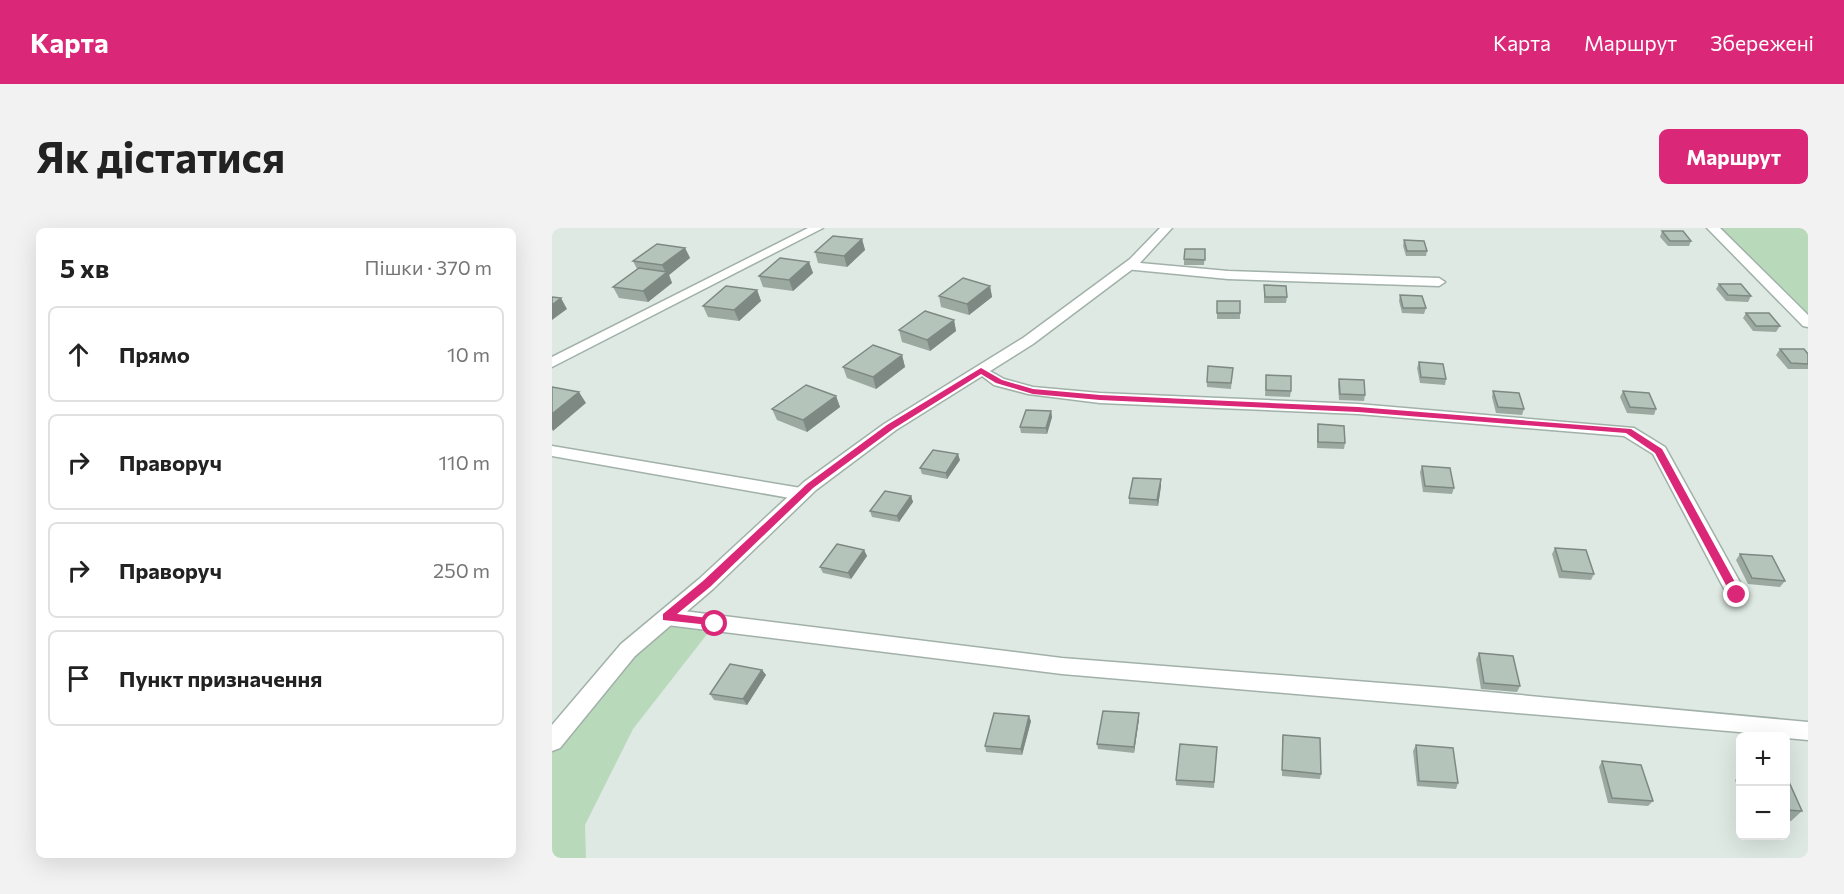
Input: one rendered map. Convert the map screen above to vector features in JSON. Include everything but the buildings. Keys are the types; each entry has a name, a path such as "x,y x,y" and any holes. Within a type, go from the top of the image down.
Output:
{"street":[{"path":"552,363 817,228"},
{"path":"552,741 628,650 706,584 801,494 890,427 1028,341 1129,266 1166,228"},
{"path":"1713,228 1808,323"},
{"path":"1129,266 1228,275 1439,282"},
{"path":"981,370 999,382 1033,391 1100,398 1358,409 1628,431 1659,451 1737,595"},
{"path":"552,452 801,494"},
{"path":"667,617 1062,666 1444,697 1808,731"}],"green space":[{"path":"1713,228 1808,228 1808,323"},
{"path":"667,617 715,624 633,729 585,825 586,858 552,858 552,741"}],"route":[{"path":"715,624 667,617 706,584 810,486 890,427 981,370 999,382 1033,391 1100,398 1358,409 1628,431 1659,451 1737,595"}]}
